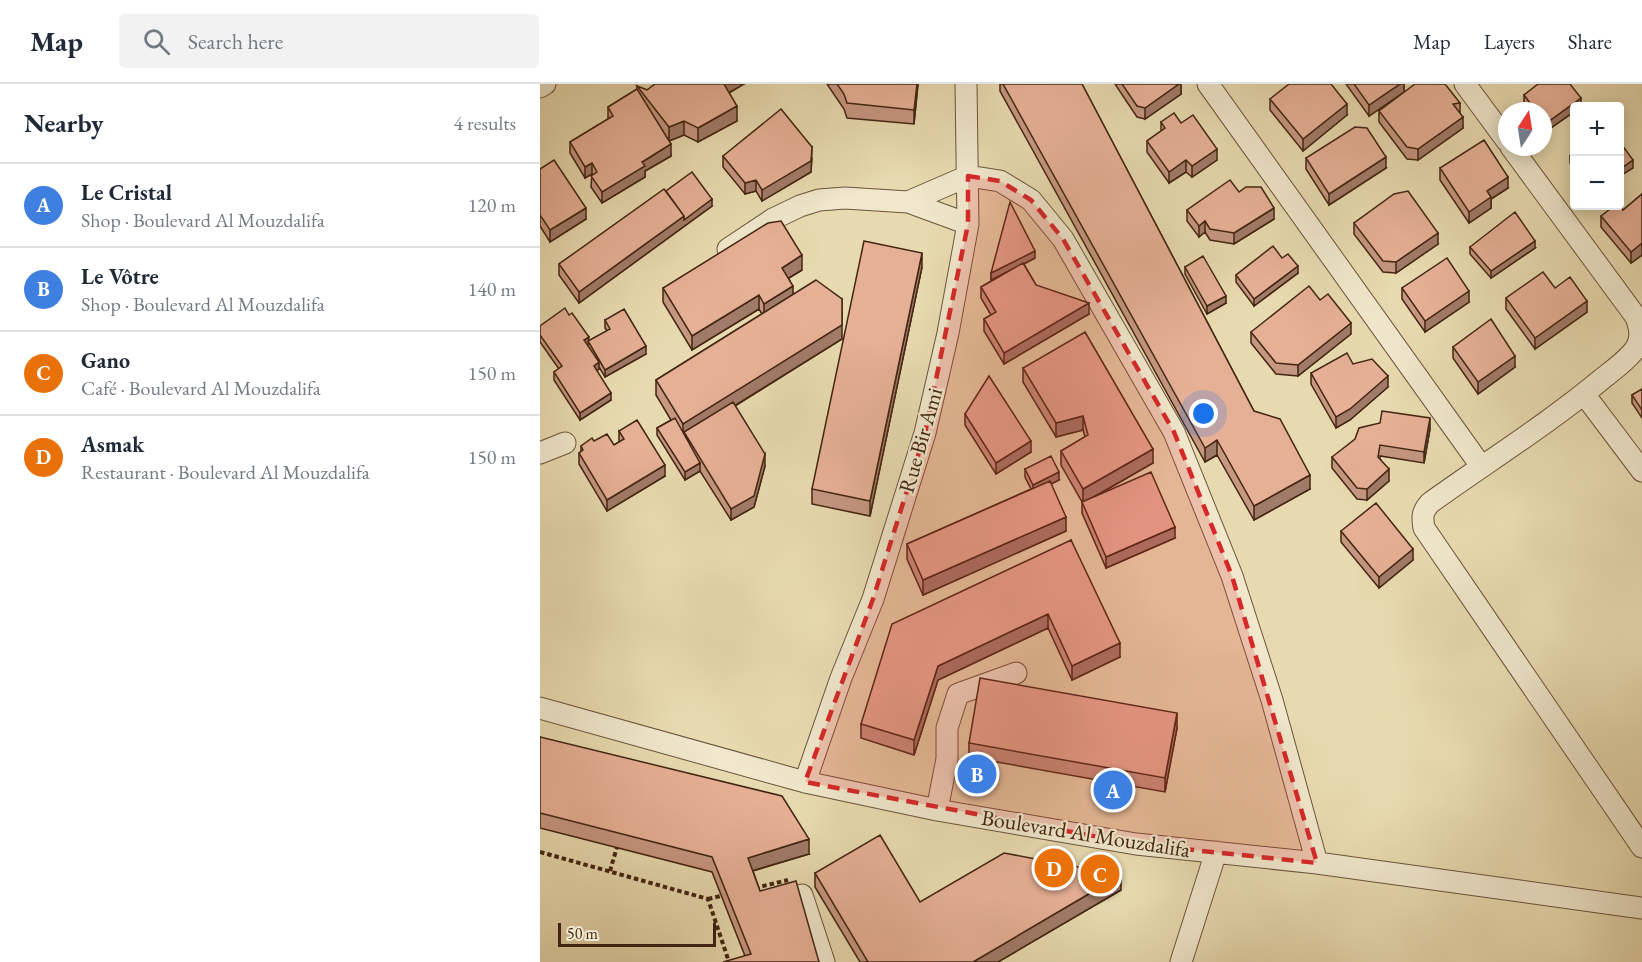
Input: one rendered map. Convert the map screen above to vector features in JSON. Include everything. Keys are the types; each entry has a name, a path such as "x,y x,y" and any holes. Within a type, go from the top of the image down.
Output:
{"street":[{"path":"540,87 544,84"},
{"name":"Rue Bir Ami","path":"805,782 873,599 925,432 948,333 968,224 966,84"},
{"path":"1208,84 1481,466"},
{"path":"1466,84 1498,128"},
{"path":"1518,156 1636,317 1640,338 1637,347 1627,358 1584,394 1481,466 1424,510 1422,517 1424,528 1642,848"},
{"path":"908,202 968,176 1000,181 1031,200 1063,239 1174,432 1232,576 1272,700 1317,863"},
{"path":"709,262 773,219 819,200 845,198 908,202 968,224"},
{"path":"1584,394 1642,471"},
{"path":"540,453 565,443"},
{"path":"937,810 947,759 947,728 958,694 1016,673"},
{"name":"Boulevard Al Mouzdalifa","path":"540,708 805,782 937,810 1136,844 1317,863 1642,908"},
{"path":"1181,962 1216,852"},
{"path":"802,895 824,962"}],"path":[{"path":"610,871 617,847"},
{"path":"540,852 708,898 721,896"},
{"path":"754,888 789,880 797,885 802,895"},
{"path":"708,898 729,962"}],"highlighted area":[{"path":"968,176 1000,181 1031,200 1063,239 1174,432 1232,576 1317,863 1136,844 805,782 873,599 925,433 968,224"}],"building":[{"path":"655,84 724,84 737,106 698,128 684,121 669,127 637,86 647,90"},
{"path":"837,84 917,84 914,110 847,103"},
{"path":"1003,84 1082,84 1254,411 1280,419 1310,475 1254,506 1217,440 1205,448"},
{"path":"1122,84 1179,84 1145,108 1137,106"},
{"path":"1289,84 1331,84 1347,104 1303,139 1270,99"},
{"path":"1354,84 1400,84 1369,105"},
{"path":"1415,84 1445,84 1460,103 1453,104 1463,117 1418,149 1407,147 1379,111"},
{"path":"1538,84 1570,84 1581,98 1575,102 1570,102 1570,106 1552,119 1552,102 1529,102 1524,95"},
{"path":"637,89 671,144 642,162 645,166 602,192 591,176 597,172 592,163 585,167 570,142 613,116 608,107"},
{"path":"781,109 812,147 811,161 762,190 756,180 745,183 723,156"},
{"path":"1174,113 1181,123 1193,115 1217,149 1192,166 1186,160 1169,172 1147,141 1165,128 1161,122"},
{"path":"1355,127 1367,128 1386,157 1329,194 1306,158"},
{"path":"1484,140 1508,177 1487,191 1491,197 1469,212 1440,168"},
{"path":"1624,148 1633,160 1624,166"},
{"path":"554,160 586,208 550,230 540,215 540,169"},
{"path":"692,172 712,199 684,220 684,216 666,191"},
{"path":"1230,180 1239,192 1246,187 1261,187 1274,208 1234,233 1210,229 1205,221 1199,226 1187,210"},
{"path":"664,189 684,216 579,292 559,264"},
{"path":"1408,191 1438,233 1396,262 1383,261 1354,223 1394,194"},
{"path":"1642,194 1642,243 1631,252 1601,216 1609,210 1624,209"},
{"path":"1010,202 1035,251 991,273"},
{"path":"1515,212 1535,241 1491,271 1470,247"},
{"path":"781,221 802,255 782,268 793,286 764,304 759,295 692,336 663,288 768,223"},
{"path":"864,241 922,253 870,501 812,489"},
{"path":"1273,246 1282,258 1288,254 1298,266 1254,299 1236,275"},
{"path":"1203,256 1226,296 1207,306 1185,267"},
{"path":"1447,258 1469,291 1425,321 1402,288"},
{"path":"1023,263 1036,285 1089,303 1004,353 984,319 996,312 981,287"},
{"path":"1543,272 1555,288 1570,277 1587,301 1535,338 1506,298"},
{"path":"816,280 842,299 842,325 683,424 656,380"},
{"path":"1309,286 1320,300 1328,294 1351,323 1298,365 1276,363 1251,332"},
{"path":"565,308 569,315 572,313 589,337 584,340 599,362 594,366 611,393 580,413 554,372 562,366 540,335 540,326"},
{"path":"624,309 646,346 605,370 588,341 610,329 605,320"},
{"path":"1491,319 1515,356 1478,382 1453,347"},
{"path":"1085,332 1153,449 1083,489 1061,451 1088,435 1083,416 1056,423 1023,368"},
{"path":"1347,353 1353,364 1372,359 1388,376 1350,409 1336,417 1311,373"},
{"path":"989,376 1031,441 996,463 965,414"},
{"path":"1642,389 1642,410 1632,395"},
{"path":"733,402 765,454 754,496 731,509 684,432"},
{"path":"1382,411 1430,418 1424,452 1380,445 1378,457 1389,469 1367,489 1357,488 1332,457 1355,439 1359,428 1380,423"},
{"path":"675,418 700,463 685,472 657,428"},
{"path":"637,420 665,465 607,500 579,453 583,450 581,446 592,438 594,441 607,434 614,445 624,439 619,431"},
{"path":"1051,456 1059,472 1033,485 1025,469"},
{"path":"1151,472 1175,527 1106,557 1082,502"},
{"path":"1050,481 1066,517 923,580 907,544"},
{"path":"1376,503 1413,549 1379,577 1341,531"},
{"path":"1071,540 1120,643 1072,666 1048,614 938,666 914,740 861,724 892,624"},
{"path":"980,678 1177,713 1165,778 969,743"},
{"path":"540,737 782,796 809,839 748,858 760,891 796,881 819,962 723,962 751,954 712,857 540,813"},
{"path":"880,835 920,902 1004,853 1121,875 973,962 868,962 815,873"}],"place":[{"name":"Le Vôtre","path":"977,774"},
{"name":"Le Cristal","path":"1113,790"},
{"name":"Asmak","path":"1054,868"},
{"name":"Gano","path":"1100,874"}]}
